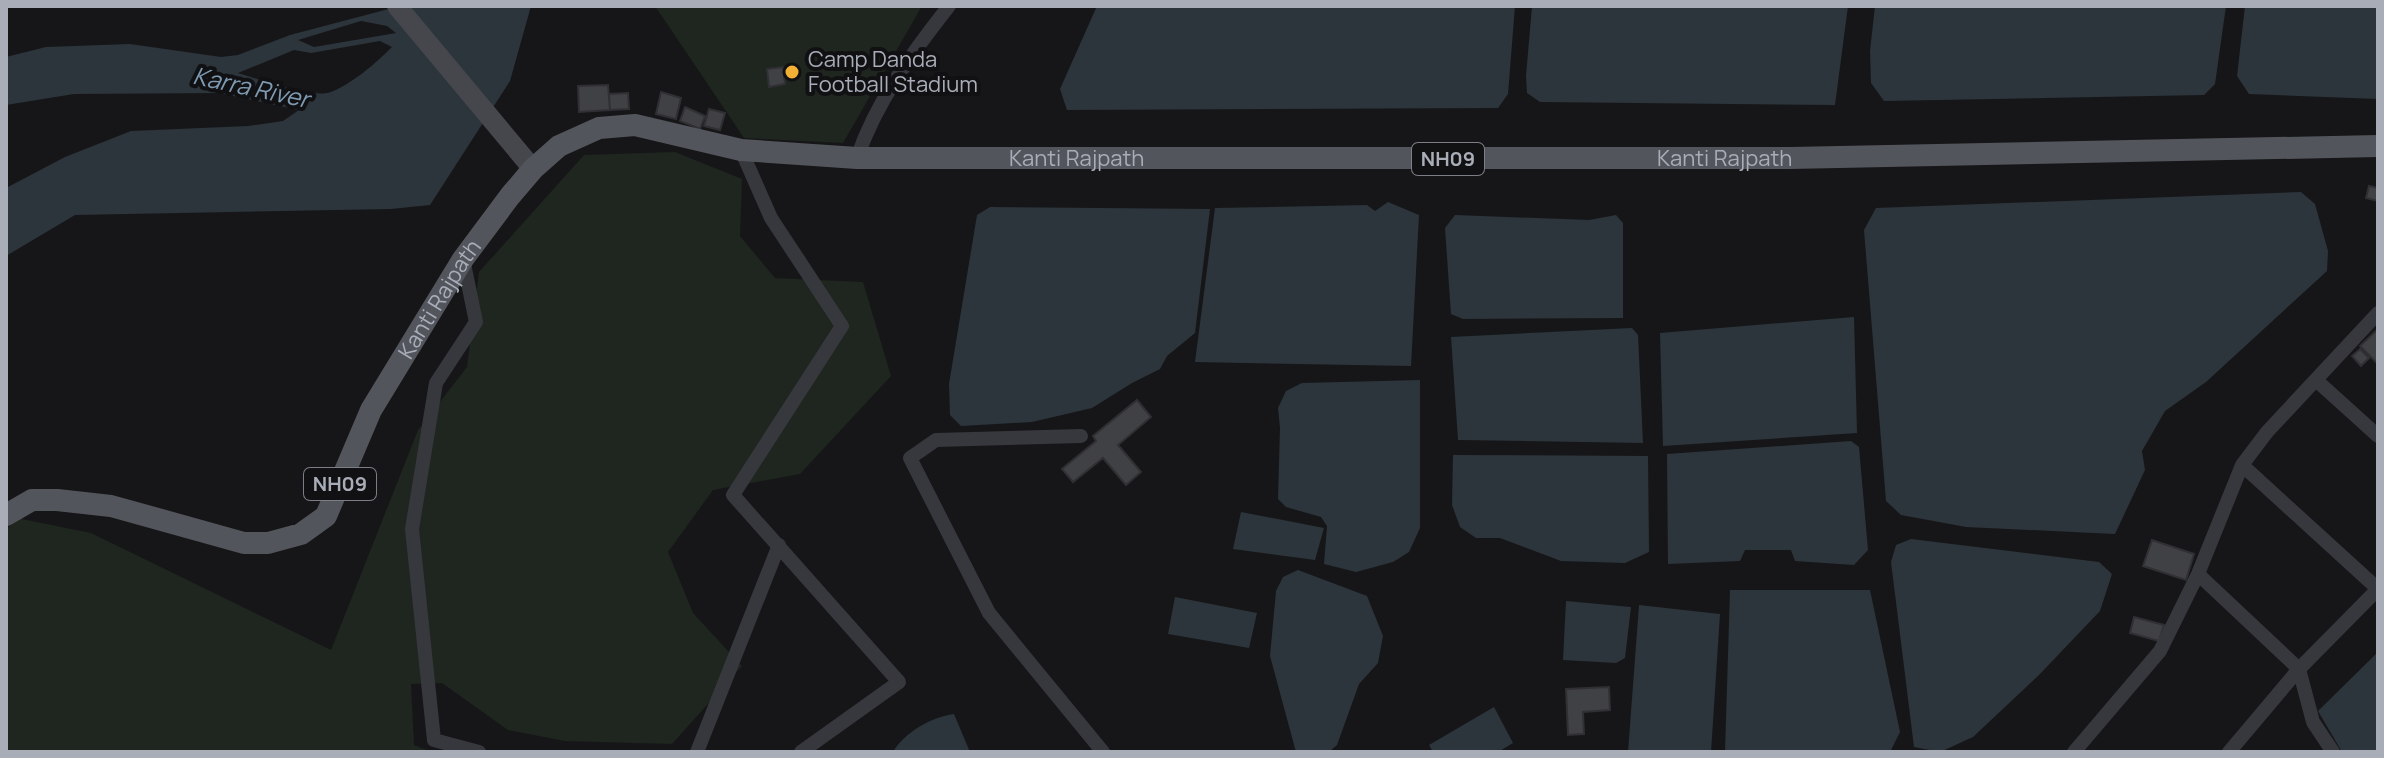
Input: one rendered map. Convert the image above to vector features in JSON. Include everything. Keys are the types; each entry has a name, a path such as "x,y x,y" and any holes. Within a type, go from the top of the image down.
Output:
{"main road":[{"path":"397,6 533,169"},
{"name":"Kanti Rajpath","path":"6,515 32,500 57,500 111,506 244,543 268,543 301,534 326,516 371,410 463,259 533,169 559,146 599,128 635,125 741,150 857,158 1790,158 2378,146"}],"street":[{"path":"857,158 871,118 918,46 949,6"},
{"path":"741,150 771,218 842,326 733,495 899,682 801,752"},
{"path":"463,259 476,322 436,383 412,529 434,740 479,752"},
{"path":"2074,752 2136,683 2160,651 2198,574 2242,465 2267,432 2378,313"},
{"path":"2316,380 2378,436"},
{"path":"1081,436 936,440 910,458 989,613 1103,752"},
{"path":"2229,752 2299,669 2378,589 2242,465"},
{"path":"697,752 779,545"},
{"path":"2198,574 2299,669 2313,722 2333,752"}],"shaded area":[{"name":"Camp Danda Football Stadium","path":"655,6 922,6 843,143 744,138"},
{"path":"675,152 742,179 740,236 775,278 863,282 891,376 800,474 713,490 668,552 693,613 742,666 672,744 565,741 508,730 442,683 411,684 414,745 432,752 6,752 6,530 17,518 91,533 331,650 418,430 467,367 479,272 584,155"}],"water":[{"name":"Karra River","path":"400,6 531,6 510,81 430,205 391,209 75,215 6,256 6,188 65,157 131,131 248,126 283,121 299,110 219,93 74,94 6,105 6,57 46,47 130,44 221,57 238,55 290,35","holes":["361,21 387,26 396,33 314,47 298,40","380,41 392,47 364,72 331,92 298,91 238,73 294,50 311,53"]},
{"path":"1097,6 1515,6 1508,94 1498,108 1067,110 1060,89"},
{"path":"1532,6 1848,6 1835,105 1540,102 1527,93"},
{"path":"1875,6 2226,6 2215,84 2204,95 1884,101 1871,83 1870,51"},
{"path":"2245,6 2378,6 2378,99 2249,94 2237,76"},
{"path":"2301,192 2315,204 2328,251 2327,271 2206,382 2165,411 2142,451 2145,470 2115,534 1966,527 1901,515 1886,501 1864,230 1876,208"},
{"path":"1388,202 1419,215 1411,366 1195,362 1215,208 1367,205 1375,211"},
{"path":"990,207 1210,209 1195,333 1167,356 1160,369 1092,408 1032,422 961,426 950,415 949,384 977,215"},
{"path":"1455,215 1589,220 1616,215 1623,223 1623,318 1463,319 1451,314 1445,228"},
{"path":"1854,317 1857,433 1663,446 1660,333"},
{"path":"1632,328 1638,335 1643,443 1458,440 1451,337"},
{"path":"1420,380 1420,528 1409,552 1393,562 1356,572 1324,564 1327,526 1321,517 1286,507 1278,499 1278,408 1286,391 1302,383"},
{"path":"1851,441 1859,447 1868,550 1854,565 1795,561 1791,550 1745,550 1740,561 1668,564 1667,454"},
{"path":"1453,455 1648,456 1649,552 1625,563 1561,561 1500,538 1476,538 1460,527 1452,505"},
{"path":"1241,512 1324,528 1315,560 1233,549"},
{"path":"1911,539 2099,562 2112,574 2100,611 2039,675 1973,737 1940,752 1914,747 1891,562 1896,545"},
{"path":"1298,570 1367,596 1383,636 1378,663 1359,684 1337,745 1329,752 1296,752 1270,656 1276,591 1283,577"},
{"path":"1730,590 1870,590 1900,732 1890,752 1725,752"},
{"path":"1175,597 1257,613 1249,648 1168,634"},
{"path":"1566,601 1631,607 1625,658 1616,663 1563,660"},
{"path":"1639,605 1720,614 1711,752 1628,752"},
{"path":"2378,652 2378,752 2342,752 2318,711"},
{"path":"1494,707 1513,743 1498,752 1433,752 1429,745"},
{"path":"954,714 970,752 893,752 904,738 919,727"}],"building":[{"path":"783,67 785,84 769,87 767,69"},
{"path":"608,85 610,110 579,112 578,86"},
{"path":"661,92 681,98 676,119 656,114"},
{"path":"628,93 629,109 610,110 609,94"},
{"path":"685,107 705,116 700,129 680,121"},
{"path":"709,109 725,113 720,130 704,126"},
{"path":"2369,186 2378,188 2378,201 2366,198"},
{"path":"2378,329 2378,364 2360,346"},
{"path":"2360,349 2369,358 2361,366 2352,356"},
{"path":"1137,400 1151,417 1118,445 1141,472 1126,485 1103,458 1073,482 1062,469 1096,441 1093,436"},
{"path":"2152,540 2194,554 2186,580 2143,566"},
{"path":"2134,617 2164,625 2159,641 2130,633"},
{"path":"1609,687 1610,710 1583,712 1584,734 1568,735 1566,689"}],"place":[{"name":"Camp Danda Football Stadium","path":"792,72"}]}
